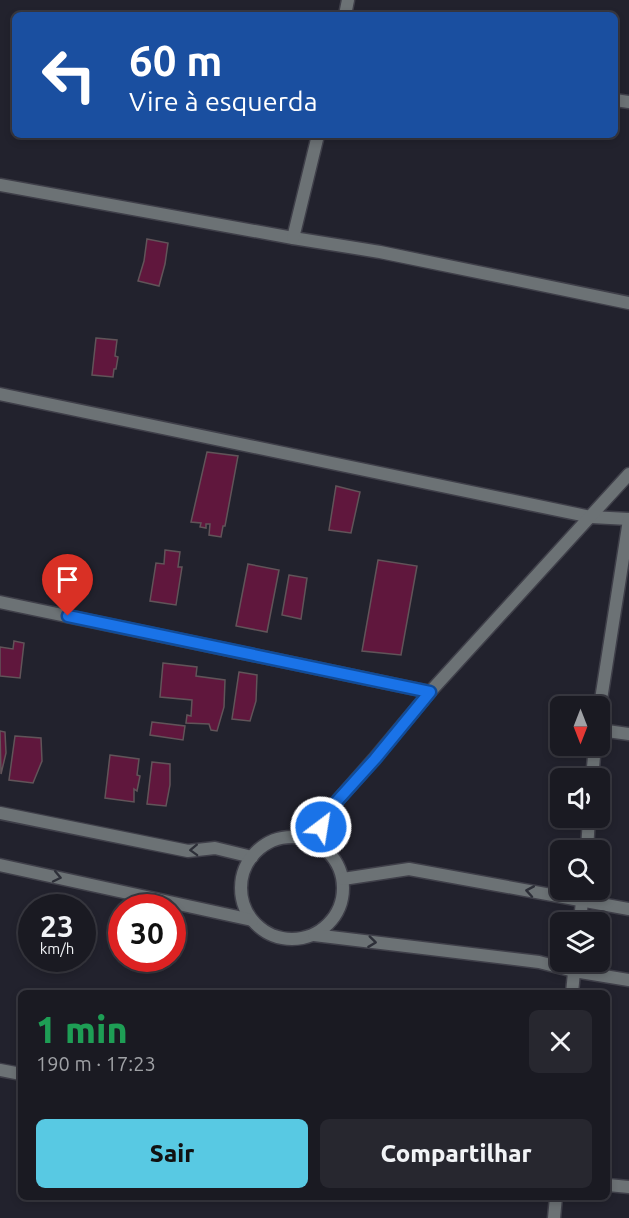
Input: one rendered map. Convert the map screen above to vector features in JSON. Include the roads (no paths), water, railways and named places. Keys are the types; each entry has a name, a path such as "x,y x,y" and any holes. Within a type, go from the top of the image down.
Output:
{"street":[{"path":"293,238 317,138"},
{"path":"0,185 380,252 629,303"},
{"path":"0,394 591,517 629,520 602,696"},
{"path":"313,841 338,800 430,692 629,474"},
{"path":"0,602 430,692"},
{"path":"610,731 629,734"},
{"path":"0,813 188,851 215,848 252,857"},
{"path":"297,837 313,841 327,850 338,864 343,879 343,896 338,912 328,926 314,935 297,939 280,938 265,931 252,920 243,905 241,889 243,872 252,857 264,845 279,838 297,837"},
{"path":"0,864 252,920"},
{"path":"343,879 409,869 550,890"},
{"path":"599,900 629,909"},
{"path":"314,935 550,963"},
{"path":"573,990 575,972"},
{"path":"598,972 629,980"},
{"path":"0,1070 18,1073"},
{"path":"610,1185 629,1187"},
{"path":"554,1218 556,1200"}]}
